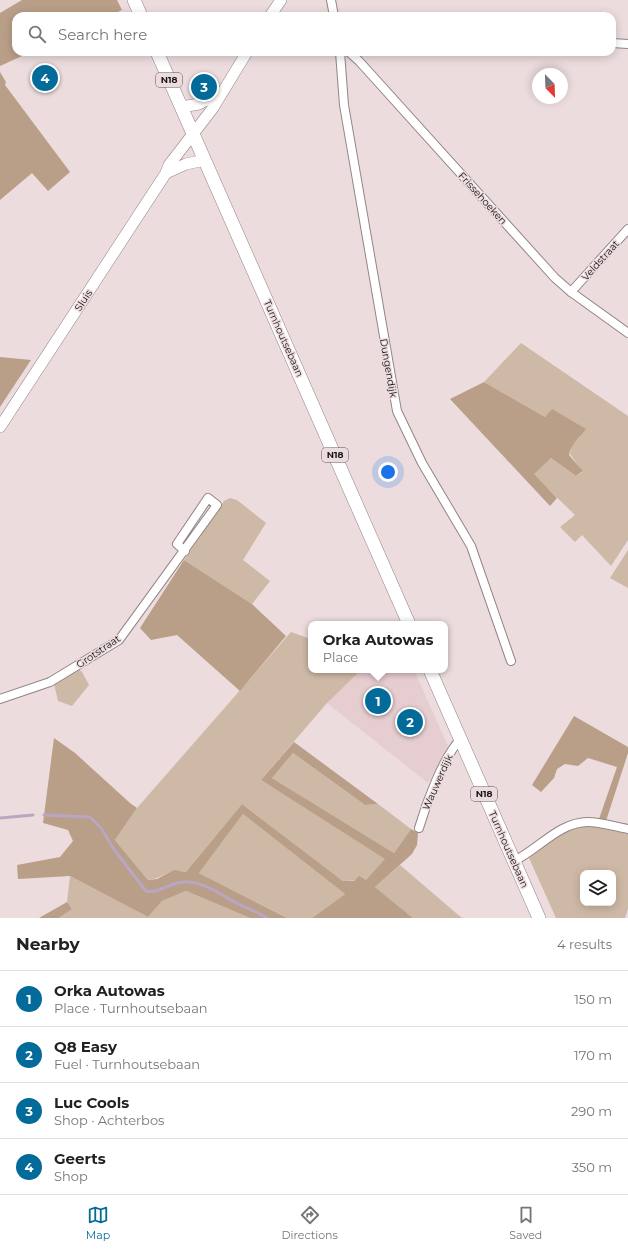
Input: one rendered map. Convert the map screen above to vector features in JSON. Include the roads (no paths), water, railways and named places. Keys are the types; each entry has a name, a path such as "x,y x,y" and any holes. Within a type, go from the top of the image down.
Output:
{"main road":[{"path":"134,0 139,12"},
{"name":"Turnhoutsebaan","path":"159,56 408,621"},
{"name":"Turnhoutsebaan","path":"431,673 539,918"}],"street":[{"path":"272,12 280,0"},
{"path":"331,0 333,12"},
{"path":"616,43 628,44"},
{"name":"Sluis","path":"0,427 170,165 213,108 220,93 244,56"},
{"name":"Dungendijk","path":"340,56 344,105 398,412 422,463 471,546 511,661"},
{"name":"Frissehoeken","path":"354,56 542,265 571,292 628,333"},
{"path":"181,107 200,104 220,93"},
{"path":"166,173 184,165 205,160"},
{"name":"Veldstraat","path":"571,292 628,229"},
{"name":"Grotstraat","path":"0,699 50,682 119,640 185,551 217,505 208,498 176,544 185,551"},
{"name":"Wauwerdijk","path":"419,828 424,809 452,748 460,740"},
{"path":"514,861 526,855 561,830 574,824 588,822 628,829"}],"waterway":[{"path":"0,818 33,815"},
{"path":"44,815 90,817 101,828 115,851 146,891 155,891 174,884 192,882 208,887 267,918"}],"place":[{"name":"Geerts","path":"45,78"},
{"name":"Luc Cools","path":"204,87"},
{"name":"Orka Autowas","path":"378,701"},
{"name":"Q8 Easy","path":"410,722"}]}
